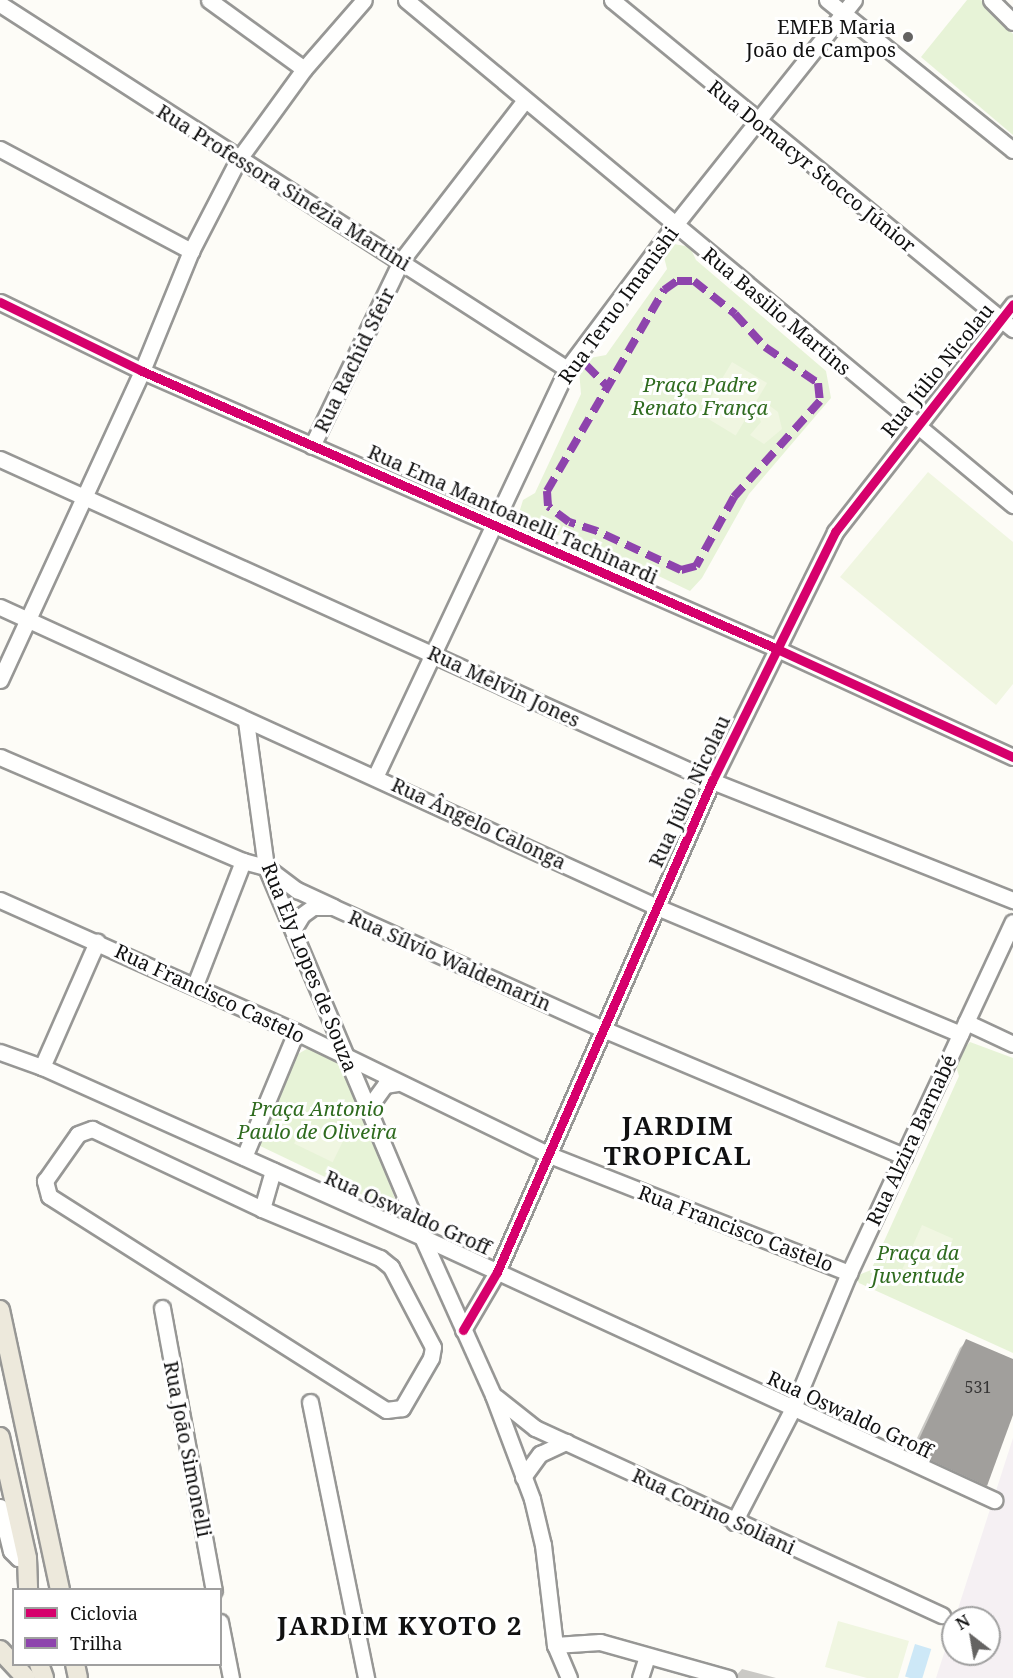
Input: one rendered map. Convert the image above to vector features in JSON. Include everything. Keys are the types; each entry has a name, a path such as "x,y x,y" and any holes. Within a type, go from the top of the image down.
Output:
{"main road":[{"path":"0,1310 60,1588"},
{"path":"0,1437 27,1558 28,1588"},
{"path":"6,1466 33,1461"},
{"path":"0,1650 12,1663"},
{"path":"15,1666 26,1678"}],"street":[{"path":"209,0 304,69"},
{"path":"0,680 26,619 142,371 191,250 238,160 304,69 364,0"},
{"name":"Rua Basilio Martins","path":"406,0 915,426 1013,505"},
{"name":"Rua Domacyr Stocco Júnior","path":"612,0 758,123 1007,324"},
{"path":"827,0 1013,150"},
{"name":"Rua Teruo Imanishi","path":"376,775 431,652 567,369 675,226 854,0"},
{"path":"991,0 1013,22"},
{"name":"Rua Professora Sinézia Martini","path":"0,4 238,160 402,261 567,369"},
{"name":"Rua Rachid Sfeir","path":"312,446 402,261 524,100"},
{"path":"0,149 191,250"},
{"name":"Rua Ema Mantoanelli Tachinardi","path":"0,302 142,371 775,648 1013,757"},
{"name":"Rua Júlio Nicolau","path":"463,1330 497,1272 712,781 775,648 835,532 915,426 1007,324 1013,304"},
{"name":"Rua Melvin Jones","path":"0,459 712,781 1013,900"},
{"name":"Rua Ângelo Calonga","path":"0,607 246,721 376,775 657,907 963,1028 1013,1044"},
{"name":"Rua Ely Lopes de Souza","path":"246,721 266,867 422,1237 493,1395 532,1499 543,1545 555,1645 569,1678"},
{"name":"Rua Sílvio Waldemarin","path":"0,757 243,861 266,867 297,890 333,907 603,1029 904,1156"},
{"path":"195,985 243,861"},
{"name":"Rua Francisco Castelo","path":"0,900 195,985 547,1154 849,1273"},
{"path":"293,930 302,915 313,907 333,907"},
{"name":"Rua Alzira Barnabé","path":"734,1522 793,1408 849,1273 1013,922"},
{"path":"42,1067 97,942"},
{"path":"244,1157 296,1032"},
{"name":"Rua Oswaldo Groff","path":"0,1053 42,1067 422,1237 994,1500"},
{"path":"369,1107 385,1085 397,1083"},
{"path":"92,1129 262,1209 380,1258 399,1277 433,1347 431,1358 402,1408 386,1410 49,1196 45,1181 78,1134 92,1129"},
{"path":"262,1209 273,1170"},
{"name":"Rua João Simonelli","path":"162,1308 214,1588"},
{"name":"Rua Corino Soliani","path":"493,1395 535,1428 734,1522 941,1615"},
{"path":"310,1402 366,1678"},
{"path":"523,1477 540,1454 566,1442"},
{"path":"0,1507 11,1551 18,1558 27,1558"},
{"path":"222,1632 231,1678"},
{"path":"555,1645 600,1641 647,1657 728,1678"},
{"path":"640,1678 647,1657"}],"shaded area":[{"path":"1013,1438 1013,1678 936,1678 941,1663 941,1666 1001,1666 1001,1606 959,1606"}],"green space":[{"path":"967,0 981,0 1013,34 1013,135 921,57"},
{"name":"Praça Padre Renato França","path":"674,244 690,247 696,260 826,371 831,398 749,494 702,578 690,591 577,537 556,535 527,523 519,513 523,500 535,493 581,394 579,370 590,358 606,355 667,269 664,257"},
{"path":"732,362 767,383 736,435 701,414"},
{"path":"770,406 778,412 782,429 764,444 750,435 761,422 759,417"},
{"path":"928,472 1013,542 1013,684 996,705 840,577"},
{"name":"Praça da Juventude","path":"970,1042 1013,1058 1013,1353 859,1283 856,1276 871,1270 959,1076 954,1060"},
{"name":"Praça Antonio Paulo de Oliveira","path":"310,1047 344,1062 398,1207 392,1209 256,1144 293,1057"},
{"path":"305,1121 344,1140 333,1162 294,1143"},
{"path":"922,1225 953,1239 931,1288 900,1274"},
{"path":"838,1621 909,1641 898,1678 867,1678 825,1667"}],"water":[{"path":"915,1644 931,1649 922,1678 905,1677"}],"building":[{"path":"966,1339 1013,1359 1013,1415 987,1486 913,1452"}],"marked path":[{"path":"677,281 694,281 735,314 765,347 818,383 820,401 734,497 696,566 681,570 597,531 569,522 548,506 547,491 664,290 677,281"},
{"path":"567,369 586,365 607,386"}],"cycle path":[{"path":"0,302 142,371 775,648 1013,757"},
{"path":"463,1330 497,1272 712,781 835,532 1013,304"}],"place":[{"name":"EMEB Maria João de Campos","path":"908,37"}],"district":[{"name":"JARDIM TROPICAL","path":"678,1141"},
{"name":"JARDIM KYOTO 2","path":"400,1626"}]}
